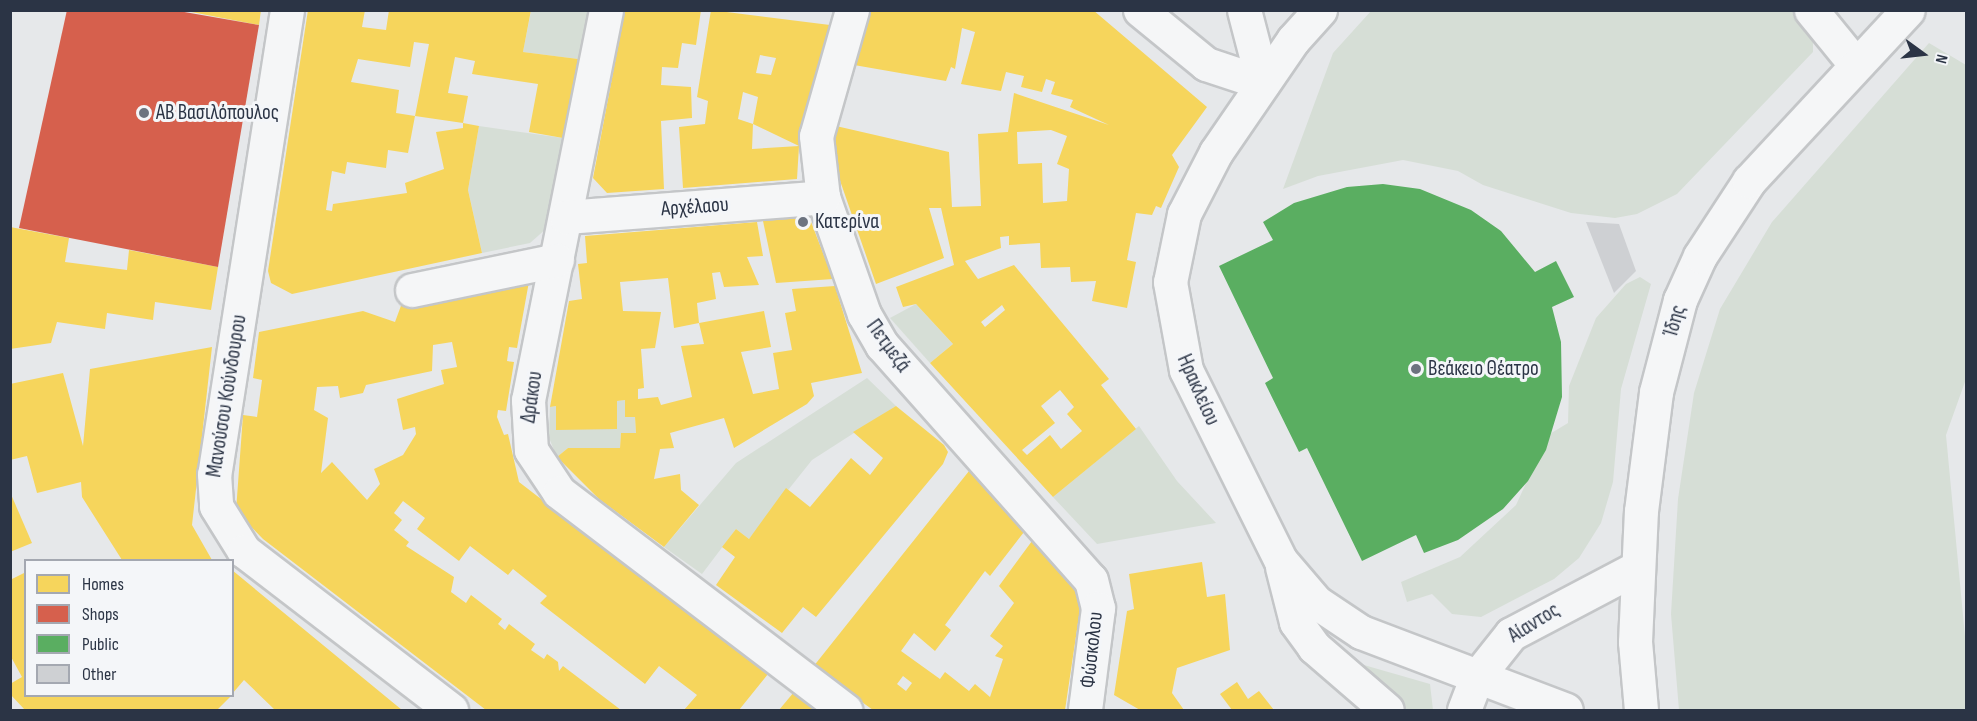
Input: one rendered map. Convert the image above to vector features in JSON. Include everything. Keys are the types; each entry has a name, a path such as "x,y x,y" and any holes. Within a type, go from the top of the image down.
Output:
{"street":[{"name":"Μανούσου Κούνδουρου","path":"287,10 214,474 216,506 244,551 451,711"},
{"name":"Δράκου","path":"606,10 526,412 527,438 542,473 845,711"},
{"name":"Πετμεζά","path":"852,10 816,136 823,197 864,314 882,345 1080,564 1094,590"},
{"path":"1140,10 1206,64 1263,83"},
{"path":"1244,10 1248,42 1263,83"},
{"name":"Ηρακλείου","path":"1320,10 1263,83 1198,182 1184,214 1170,282 1186,370 1281,561 1296,622 1314,647 1387,711"},
{"path":"1811,10 1855,64"},
{"name":"Ίδης","path":"1641,711 1636,568 1656,392 1680,300 1700,256 1749,181 1855,64 1908,10"},
{"name":"Αρχέλαου","path":"566,217 823,197"},
{"path":"412,290 557,260"},
{"name":"Ηρακλείου","path":"1281,561 1338,618 1476,678 1566,711"},
{"name":"Αίαντος","path":"1464,711 1476,678 1498,647 1527,624 1636,568"},
{"name":"Φώσκολου","path":"1085,711 1098,616 1094,590"}],"shaded area":[{"path":"531,11 588,11 578,59 523,52"},
{"path":"1371,11 1792,11 1813,39 1813,52 1677,194 1637,214 1615,218 1571,213 1483,185 1458,171 1403,160 1318,176 1283,189 1333,53"},
{"path":"1929,43 1966,65 1966,379 1946,435 1966,647 1966,710 1679,710 1671,614 1678,499 1694,393 1720,309 1772,222"},
{"path":"479,126 563,138 547,228 530,243 482,253 468,190"},
{"path":"1640,277 1651,284 1621,389 1613,482 1601,523 1579,558 1554,579 1481,617 1452,614 1432,594 1407,602 1401,582 1460,557 1516,505 1548,435 1568,423 1569,386 1596,318 1626,284"},
{"path":"916,304 953,344 930,363 890,318"},
{"path":"867,378 896,406 812,460 749,539 736,529 702,574 664,547 736,463"},
{"path":"625,400 635,417 636,433 621,433 620,448 568,448 557,457 549,438 550,407 556,406 556,429 617,428 617,401"},
{"path":"1139,426 1177,481 1216,523 1097,544 1053,497"},
{"path":"1343,659 1430,684 1433,710 1403,710"}],"building: Homes":[{"path":"181,10 261,10 259,25"},
{"path":"308,10 365,10 362,27 386,30 389,10 531,10 523,52 578,59 563,138 529,132 538,84 472,74 475,61 455,57 448,93 468,96 463,123 479,126 468,190 482,253 292,294 271,283 268,271","holes":["414,42 429,44 415,116 396,113 399,90 351,82 358,59 410,67","415,116 463,123 463,128 436,132 444,169 405,183 407,193 333,204 332,211 326,210 332,171 345,174 347,162 386,168 388,150 408,153"]},
{"path":"625,10 701,10 696,45 682,43 678,68 662,67 661,85 691,87 692,118 661,121 664,189 607,193 593,178"},
{"path":"711,10 830,25 799,146 797,179 683,188 679,127 705,124 708,101 697,97","holes":["760,55 776,58 771,75 756,73","743,92 758,97 753,124 738,119","753,124 799,146 752,149"]},
{"path":"870,10 1093,10 1207,107 1172,155 1179,167 1161,208 1156,206 1152,215 1136,213 1127,260 1136,262 1127,308 1092,301 1096,281 1071,282 1070,267 1041,268 1040,243 1009,245 1009,236 1000,237 1001,248 965,261 978,279 1014,265 1109,379 1101,385 1136,429 1053,497 930,363 953,344 916,304 903,307 896,287 954,265 941,208 929,208 944,258 876,284 829,149 836,126 949,152 952,207 981,206 978,134 1008,132 1014,93 1109,125 1070,107 1073,100 1051,94 1055,82 1046,79 1042,92 1021,87 1024,76 1006,72 1001,91 961,84 975,32 962,28 955,69 951,67 946,81 854,65","holes":["1051,130 1067,136 1057,164 1069,169 1067,201 1043,203 1042,163 1018,164 1017,132","1002,305 1005,310 985,327 981,322","1060,390 1074,407 1067,414 1082,431 1061,449 1050,435 1027,455 1022,450 1055,423 1041,406"]},
{"path":"808,214 833,279 776,283 763,221"},
{"path":"757,222 763,256 747,257 759,285 724,287 720,272 712,273 716,299 697,303 699,323 764,311 771,347 741,352 753,394 779,389 773,353 792,350 785,313 796,311 792,289 835,286 862,373 811,383 814,396 807,404 734,448 724,418 670,433 674,448 660,449 654,479 680,474 681,490 699,505 664,547 599,499 557,457 568,448 620,448 621,433 636,433 635,417 625,417 625,400 617,401 617,429 556,430 556,406 550,407 569,301 582,299 578,264 587,263 585,236","holes":["668,278 674,328 699,323 704,344 681,346 692,397 661,405 658,397 638,399 638,389 644,388 641,349 655,348 661,312 623,311 620,282"]},
{"path":"10,227 69,238 65,262 127,270 129,250 218,267 211,310 155,302 153,320 107,313 105,329 57,322 51,343 10,349"},
{"path":"530,276 517,348 509,347 507,361 514,362 506,411 498,410 497,417 504,435 508,434 519,482 768,674 739,710 684,710 697,695 659,666 645,684 540,603 547,596 513,569 508,575 470,546 459,561 417,529 425,518 403,501 394,513 402,520 394,530 409,542 406,546 454,577 451,592 466,603 471,595 502,619 498,624 505,630 509,624 535,644 531,650 544,659 547,654 558,662 559,671 563,666 621,710 486,710 263,539 236,511 243,415 257,417 262,380 253,378 259,332 363,311 395,322 402,303","holes":["452,342 457,367 441,370 444,384 397,399 403,430 415,427 416,434 403,455 374,469 380,484 367,500 332,462 321,473 328,418 314,410 317,387 338,386 340,398 363,393 366,385 432,371 433,345"]},
{"path":"212,347 192,525 211,559 121,559 82,497 81,482 37,493 27,456 10,460 10,384 63,373 83,446 90,369"},
{"path":"896,406 944,445 948,452 943,464 816,617 803,607 782,633 716,585 735,557 722,547 736,529 749,539 786,488 810,507 851,458 870,475 883,458 853,432"},
{"path":"969,471 1024,532 990,576 985,571 945,625 951,630 935,651 914,633 901,651 940,679 945,672 969,691 975,684 990,697 1003,659 995,656 1003,646 990,636 1014,603 999,586 1032,541 1082,596 1065,710 873,710 813,667","holes":["903,676 912,683 906,691 897,684"]},
{"path":"10,492 32,543 10,552"},
{"path":"1202,562 1207,597 1225,594 1230,650 1177,668 1172,693 1184,710 1140,710 1114,695 1127,611 1134,609 1129,574"},
{"path":"234,572 402,710 275,710 244,680 234,692"},
{"path":"24,573 24,697 230,697 217,710 25,710 10,694 10,684 22,677 10,655 10,580"},
{"path":"1237,682 1248,699 1259,691 1274,710 1232,710 1220,694"},
{"path":"794,692 819,710 779,710"}],"building: Shops":[{"name":"ΑΒ Βασιλόπουλος","path":"67,10 173,10 259,25 218,267 19,228"}],"building: Public":[{"name":"Βεάκειο Θέατρο","path":"1383,184 1420,189 1471,210 1501,231 1535,272 1556,261 1574,297 1552,307 1561,342 1562,397 1546,450 1528,481 1503,509 1458,540 1424,553 1416,535 1362,561 1307,448 1299,452 1265,383 1273,378 1219,266 1273,240 1263,222 1294,203 1347,187"}],"building: Other":[{"path":"1586,222 1619,224 1636,271 1614,293"}],"place":[{"name":"ΑΒ Βασιλόπουλος","path":"144,113"},
{"name":"Κατερίνα","path":"803,222"},
{"name":"Βεάκειο Θέατρο","path":"1416,369"}]}
